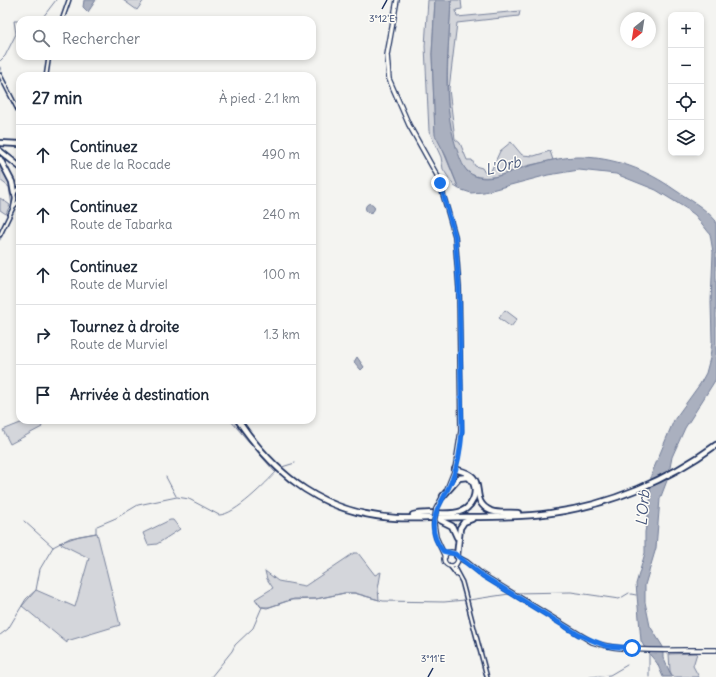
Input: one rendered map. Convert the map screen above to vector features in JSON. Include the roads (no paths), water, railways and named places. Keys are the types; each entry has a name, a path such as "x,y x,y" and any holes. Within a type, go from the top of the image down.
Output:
{"highway":[{"path":"0,143 16,144"},
{"path":"0,148 16,161"},
{"path":"0,151 16,165"},
{"path":"0,159 16,187"},
{"path":"241,424 258,448 277,468 314,495 341,507 366,514 411,517 510,516"},
{"path":"244,424 274,462 296,481 316,493 337,503 362,511 442,520 450,524 454,528 457,538 456,548 450,553"},
{"path":"678,468 716,442"},
{"path":"457,556 460,528 464,522 470,519 571,509 616,497 678,468 716,445"},
{"path":"456,469 470,474 474,478 478,498 486,508 495,512 518,513"},
{"path":"411,517 462,511 473,500 475,493 473,483 468,478 459,478 443,496"},
{"path":"411,517 518,513 549,510 587,503 642,486"}],"main road":[{"path":"397,0 386,55 389,79 409,125 438,177 454,227 459,288 462,431 456,469 452,480 436,509 434,524 436,537 446,557 445,562 450,566 462,562 469,564"},
{"path":"443,551 457,556 483,576 592,642 606,646 632,648 716,650"},
{"path":"446,557 450,553"},
{"path":"456,564 457,556"}],"street":[{"path":"63,16 69,0"},
{"path":"47,72 48,60"},
{"path":"0,75 16,106"},
{"path":"0,235 13,208 16,196"},
{"path":"13,208 16,205"},
{"path":"456,564 455,569 460,578 487,677"},
{"path":"450,566 460,578"}],"water":[{"path":"84,0 96,0 88,12 83,7"},
{"path":"435,0 451,0 447,93 451,129 462,164 468,172 482,178 490,178 539,163 559,159 579,157 605,159 630,166 653,176 697,204 716,221 716,379 685,428 672,457 668,478 660,499 656,548 645,585 645,602 650,626 663,647 663,657 672,677 663,677 657,663 646,650 641,641 636,584 645,553 645,532 650,505 651,475 674,420 700,384 706,373 710,358 712,341 711,302 713,252 710,234 695,215 687,209 656,190 616,174 579,170 548,175 484,192 471,193 459,189 446,156 435,135 432,54"},
{"path":"370,203 375,208 370,213 365,208"},
{"path":"357,357 364,367 361,370 354,362"}],"waterway":[{"path":"44,16 56,0"},
{"path":"16,21 14,21 16,34"},
{"path":"0,61 5,56 16,34"},
{"path":"0,67 2,74"},
{"path":"0,240 3,232"},
{"path":"282,467 295,463"},
{"path":"97,526 116,518 138,505 177,497 189,499 219,515 226,514 250,498 277,471"},
{"path":"166,477 176,496"},
{"path":"24,521 53,547"},
{"path":"0,635 8,629 26,599 36,590 40,569 53,547 70,538 96,533 96,527"},
{"path":"514,593 571,592 619,599 629,593"},
{"path":"211,677 235,645 253,628 262,607 267,608 290,600 316,599 345,593 354,593 383,601 444,602 465,600"},
{"path":"469,600 509,594"},
{"path":"631,594 636,595"},
{"path":"257,601 261,607"},
{"path":"649,654 649,677"},
{"path":"590,677 610,675 627,665"}],"water label":[{"name":"L'Orb","path":"503,166"},
{"name":"L'Orb","path":"643,508"}]}
